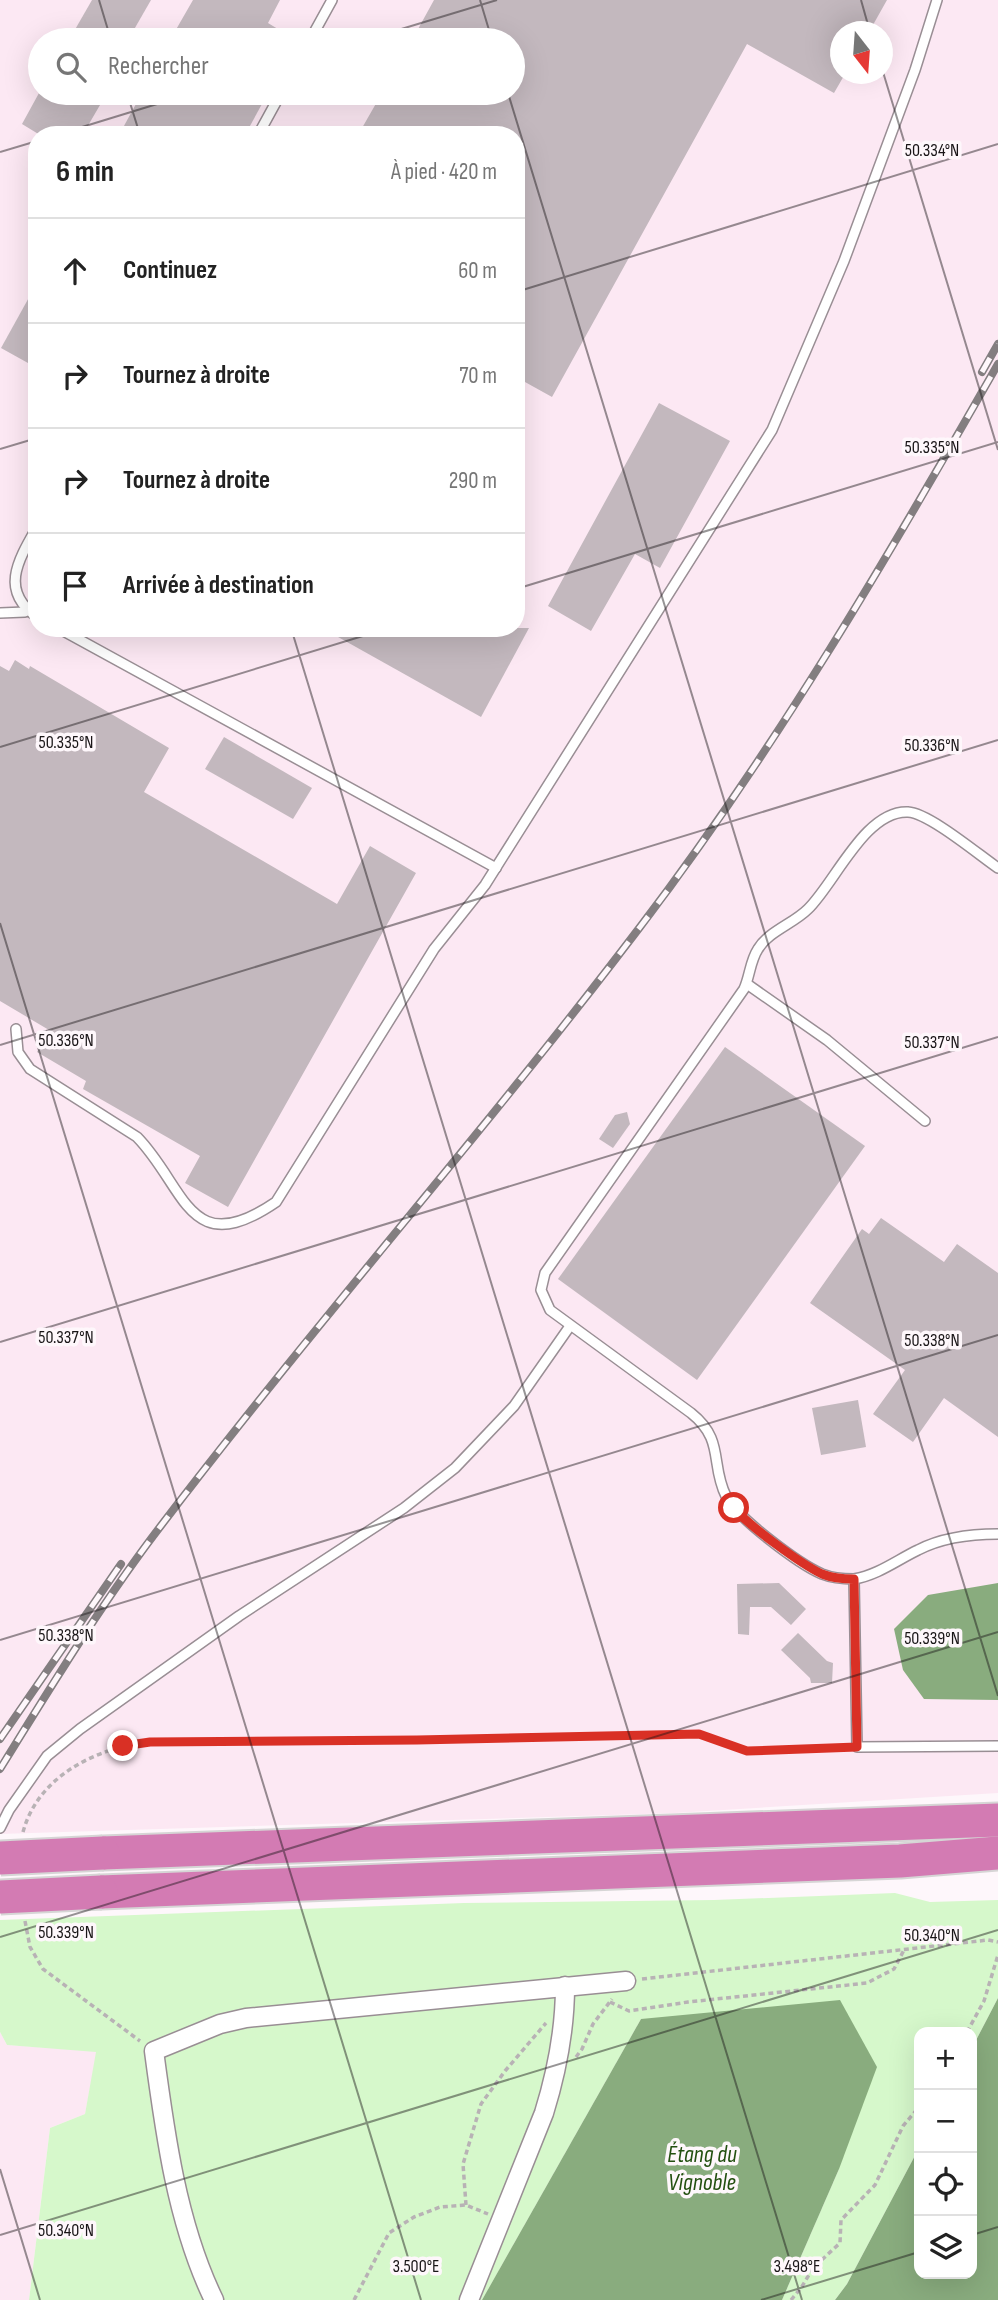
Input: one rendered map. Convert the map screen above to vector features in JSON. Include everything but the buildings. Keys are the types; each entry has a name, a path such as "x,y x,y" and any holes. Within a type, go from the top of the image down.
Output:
{"highway":[{"path":"0,1857 998,1820"},
{"path":"0,1897 900,1861 998,1853"},
{"path":"900,1861 998,1869"}],"street":[{"path":"214,2300 193,2252 167,2143 154,2051 220,2024 246,2018 626,1980"},
{"path":"469,2300 544,2113 558,2059 565,2009 565,1986"}],"lane":[{"path":"317,28 332,0"},
{"path":"16,1029 18,1052 30,1069 137,1138 151,1151 182,1203 206,1223 227,1225 255,1216 276,1202 429,956 475,900 772,430 844,261 915,71 937,0"},
{"path":"263,126 274,105"},
{"path":"27,612 15,602 10,580 28,543"},
{"path":"0,614 27,612"},
{"path":"74,637 496,867"},
{"path":"998,868 923,816 907,812 891,816 875,825 811,905 763,942 753,960 747,984 545,1273 541,1284 543,1297 551,1310 705,1426 713,1441 726,1497 746,1521 818,1572 836,1578 854,1579 870,1575 919,1549 939,1542 967,1535 998,1534"},
{"path":"747,984 827,1040 925,1121"},
{"path":"0,1828 9,1810 47,1756 80,1728 221,1628 404,1508 467,1457 514,1406 570,1326"},
{"path":"854,1579 857,1747 998,1746"}],"path":[{"path":"78,1764 112,1749 150,1742 699,1734 747,1751 857,1747"},
{"path":"575,2058 593,2024 626,1980 988,1940 998,1942"},
{"path":"610,2002 629,2011 867,1983 894,1969 904,1950"},
{"path":"970,2027 987,1993 998,1955"},
{"path":"466,2205 463,2164 481,2104 551,2017 565,2009"},
{"path":"791,2300 802,2288 813,2268 840,2243 841,2220 875,2185 903,2126 914,2113"},
{"path":"354,2300 389,2233 414,2217 440,2207 466,2205 500,2219"}],"shaded area":[{"path":"0,0 998,0 998,1793 675,1813 0,1834"},
{"path":"895,1893 930,1902 998,1900 998,1998 977,2038 977,2027 914,2027 914,2157 847,2284 835,2300 782,2300 839,2169 641,2019 482,2300 29,2300 50,2128 85,2114 96,2052 7,2045 0,2032 0,1920 464,1903 714,1900"},
{"path":"0,2032 7,2045 97,2051 85,2114 50,2128 29,2300 0,2300"}],"water":[{"path":"998,1583 998,1700 924,1699 903,1670 894,1629 928,1595"},
{"path":"998,1998 998,2300 835,2300 847,2284 914,2157 914,2279 977,2279 977,2038"},
{"name":"Étang du Vignoble","path":"840,2000 877,2067 839,2169 782,2300 482,2300 641,2019"}],"railway":[{"path":"982,372 998,344"},
{"path":"0,1769 99,1613 163,1523 281,1373 582,1003 690,860 828,652 998,364"},
{"path":"0,1739 121,1564"}],"route":[{"path":"123,1746 150,1742 699,1734 747,1751 857,1747 854,1579 836,1578 818,1572 746,1521 734,1508"}]}
